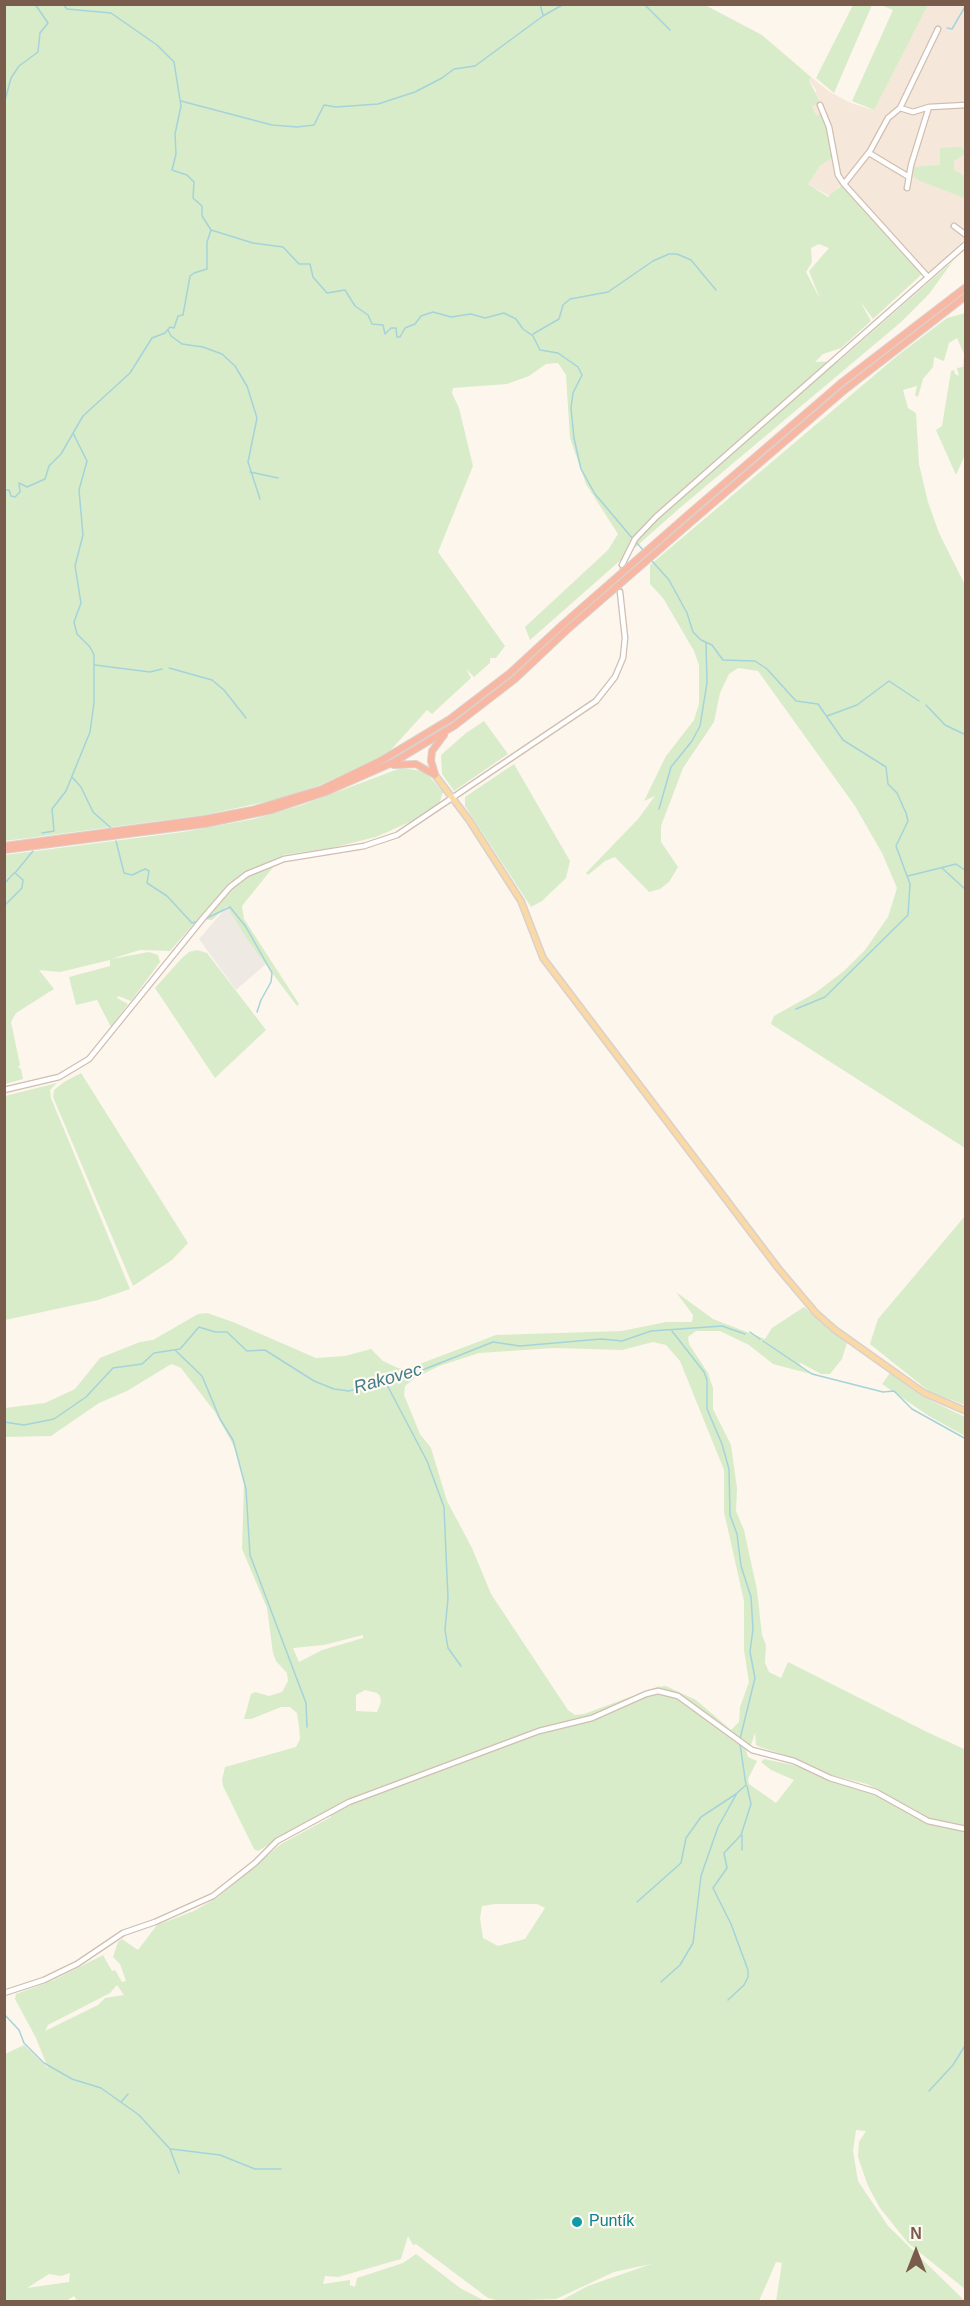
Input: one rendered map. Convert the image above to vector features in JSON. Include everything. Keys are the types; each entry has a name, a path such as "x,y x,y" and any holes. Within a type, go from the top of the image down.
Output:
{"highway":[{"path":"372,773 454,726 515,679 841,383 966,287"},
{"path":"4,846 205,819 276,804 322,789 382,760 450,719 510,673 562,625 846,389 966,296"},
{"path":"435,775 431,760 432,751 454,726"},
{"path":"4,850 231,819 301,801 372,773 406,763 421,766 435,775"}],"main road":[{"path":"435,775 454,798 521,901 543,958 793,1286 816,1313 839,1333 924,1393 966,1411"}],"street":[{"path":"844,184 869,153 888,118 900,108 938,29"},
{"path":"820,105 829,126 838,175 928,277"},
{"path":"900,108 913,112 929,107 966,105"},
{"path":"907,188 929,107"},
{"path":"869,153 909,177"},
{"path":"954,226 966,235"},
{"path":"622,565 635,539 656,517 966,244"},
{"path":"4,1090 70,1072 101,1047 204,917 239,879 267,864 385,840 413,827 588,707 606,690 620,668 625,648 620,592"},
{"path":"4,1993 44,1980 77,1964 123,1933 155,1922 213,1896 255,1863 278,1841 349,1802 539,1731 592,1718 646,1694 658,1692 678,1696 752,1750 794,1761 830,1778 876,1792 928,1821 966,1829"}],"shaded area":[{"path":"928,5 965,5 965,239 930,273 925,271 843,181 831,197 808,184 820,166 832,158 822,113 816,115 812,106 816,90 809,80 811,77 830,92 851,103 873,110"},
{"path":"228,905 246,938 266,964 236,990 199,939"}],"green space":[{"path":"4,5 705,5 762,35 811,77 809,80 820,103 812,106 816,115 822,113 828,126 833,153 832,158 820,166 808,184 828,197 843,184 922,274 873,319 860,301 871,321 841,348 823,354 815,362 839,361 953,261 929,294 900,323 681,507 530,640 525,627 608,550 618,534 586,484 570,438 566,375 558,363 546,364 529,376 507,384 453,388 452,393 459,408 473,466 438,552 505,646 496,658 490,658 490,663 474,677 466,669 471,678 432,714 427,710 388,753 321,785 274,800 204,815 5,841","holes":["819,244 829,248 809,271 820,299 806,272 812,262 811,248"]},
{"path":"853,5 872,5 834,93 816,78"},
{"path":"881,5 928,5 874,110 852,101 893,10"},
{"path":"961,147 966,153 954,161 954,170 965,176 965,198 920,181 912,175 912,167 940,165 940,148"},
{"path":"965,313 965,455 956,475 936,430 942,426 951,371 954,370 959,376 957,368 963,367 964,354 957,338 949,343 944,361 934,357 933,367 923,379 918,397 915,395 917,386 903,390 908,408 916,413 919,464 928,502 939,533 965,585 965,1148 771,1024 774,1016 815,993 844,971 865,950 888,917 897,888 882,853 855,806 758,671 738,668 729,674 720,693 714,722 683,768 661,826 661,842 678,867 669,882 660,889 649,892 615,857 605,861 588,875 586,873 638,819 655,796 644,801 666,756 694,720 699,704 699,665 694,651 663,598 650,584 650,565 897,356 947,318"},
{"path":"484,721 508,754 454,791 442,774 441,755"},
{"path":"514,764 570,861 566,878 542,901 531,907 465,806 465,797"},
{"path":"401,768 422,771 429,776 443,792 439,804 412,821 376,837 331,848 283,855 242,906 244,919 299,1004 297,1006 246,938 227,906 212,920 198,919 170,951 140,950 111,959 149,952 158,955 160,962 131,1001 118,996 117,998 128,1004 111,1027 97,1000 76,1005 69,977 110,966 110,960 60,972 39,970 54,989 16,1013 11,1022 20,1065 18,1067 21,1069 23,1079 5,1084 5,855 183,832 254,819 302,805"},
{"path":"197,950 207,953 266,1030 215,1078 155,988 181,959 189,952"},
{"path":"81,1073 188,1243 172,1260 133,1286 53,1097 54,1090"},
{"path":"57,1083 50,1090 51,1098 130,1289 98,1300 5,1320 5,1096"},
{"path":"965,1216 965,1405 930,1392 870,1344 878,1319"},
{"path":"676,1292 713,1319 765,1339 772,1328 804,1307 847,1343 842,1359 830,1374 821,1374 799,1362 802,1368 822,1377 773,1364 749,1345 720,1331 696,1331 688,1337 689,1344 708,1373 713,1388 713,1409 731,1445 737,1488 736,1511 744,1530 757,1590 762,1635 766,1645 765,1663 769,1672 781,1678 788,1662 925,1731 964,1749 965,1746 965,2289 908,2243 880,2208 868,2186 858,2157 859,2142 866,2131 856,2130 853,2151 858,2181 888,2226 965,2301 776,2301 782,2263 776,2262 759,2301 560,2301 588,2286 651,2264 614,2272 556,2299 500,2301 488,2298 416,2244 413,2245 408,2236 401,2259 338,2277 325,2276 323,2284 350,2280 350,2285 355,2287 357,2278 403,2263 416,2254 460,2288 485,2301 78,2302 74,2296 66,2301 5,2301 5,2054 24,2045 48,2068 36,2038 15,1999 16,1994 54,1980 103,1955 112,1971 115,1970 122,1982 126,1981 120,1964 113,1957 118,1942 122,1939 138,1950 157,1925 194,1911 218,1897 281,1844 331,1817 328,1810 258,1851 254,1849 223,1786 225,1767 296,1747 300,1739 299,1727 297,1713 290,1707 281,1707 251,1719 244,1719 251,1694 255,1692 269,1696 282,1692 288,1681 287,1673 276,1661 273,1653 267,1608 242,1549 244,1483 236,1450 215,1412 181,1368 172,1364 168,1366 127,1391 99,1403 51,1436 5,1437 5,1408 45,1403 75,1389 100,1358 140,1342 153,1340 198,1314 207,1313 233,1322 316,1358 345,1356 371,1349 383,1361 398,1368 409,1368 496,1335 622,1331 666,1322 692,1322 693,1315","holes":["653,1342 666,1345 680,1361 724,1470 724,1512 744,1601 744,1650 749,1682 740,1707 739,1722 731,1730 696,1700 666,1686 657,1687 584,1714 575,1715 568,1710 491,1594 472,1548 447,1501 431,1448 420,1434 404,1395 405,1386 415,1378 439,1366 479,1353 554,1348 622,1350","363,1635 363,1638 322,1650 299,1662 293,1648 324,1645","365,1690 380,1696 381,1702 377,1712 356,1711 356,1695","755,1733 756,1745 760,1747 800,1760 831,1775 867,1784 917,1811 912,1816 883,1798 853,1786 793,1765 764,1759 761,1762 771,1770 794,1780 776,1803 749,1784 748,1779 757,1761 748,1757 747,1745 751,1745","537,1904 545,1908 525,1939 498,1946 483,1938 480,1918 482,1906","117,1985 124,1995 105,1998 98,2005 45,2031 48,2025 110,1993","70,2273 69,2282 27,2288 49,2274 61,2276"]},
{"path":"890,1373 921,1396 965,1417 965,1436 929,1416 882,1384"}],"waterway":[{"path":"4,104 11,78 19,66 38,52 40,33 48,23 35,4"},
{"path":"4,490 9,490 11,496 15,497 20,492 19,483 27,487 45,479 49,466 61,454 83,416 130,373 152,338 165,333 170,327 174,328 178,316 183,315 190,276 207,269 207,242 211,230 202,216 202,206 193,198 194,182 187,175 172,170 176,154 175,134 181,106 174,62 157,45 111,13 67,9 63,4"},
{"path":"540,4 543,15"},
{"path":"181,101 272,125 297,127 314,125 324,105 336,107 378,104 415,92 454,69 475,66 543,16 564,4"},
{"path":"644,4 670,30"},
{"path":"947,28 952,29 966,5"},
{"path":"211,230 253,243 283,247 299,264 310,264 313,277 327,293 345,290 355,306 368,315 372,324 383,325 385,334 391,328 396,328 397,337 400,337 405,328 415,324 421,316 433,312 451,317 471,314 485,318 504,313 516,319 523,329 533,336 540,350 558,353 578,367 582,375 573,393 571,408 574,438 581,469 595,494 633,539"},
{"path":"533,334 559,319 563,305 570,299 608,292 653,261 669,254 677,254 691,260 716,290"},
{"path":"168,330 171,336 182,344 203,347 222,354 235,366 247,386 257,418 248,462 260,499"},
{"path":"42,833 54,831 52,809 66,791 90,732 94,703 94,655 90,647 77,634 74,622 81,603 75,566 83,535 79,490 87,461 73,433"},
{"path":"250,472 278,478"},
{"path":"636,542 643,550"},
{"path":"652,561 669,580 687,613 693,632 701,640 712,645 723,660 755,661 767,669 796,701 818,704 843,740 886,767 888,784 897,793 906,813 908,821 896,846 910,884 908,915 825,997 796,1009"},
{"path":"659,809 671,767 692,741 700,726 707,683 706,643"},
{"path":"95,665 150,672 162,669"},
{"path":"169,668 212,680 224,690 246,718"},
{"path":"827,716 857,705 889,681 919,701"},
{"path":"926,705 945,725 966,735"},
{"path":"72,777 81,787 93,812 111,828"},
{"path":"116,841 124,873 132,875 145,869 149,871 147,883 167,896 192,923 195,922"},
{"path":"4,906 22,888 23,880 15,873 33,851"},
{"path":"908,876 956,864 966,871"},
{"path":"942,868 966,890"},
{"path":"4,884 14,873"},
{"path":"205,919 230,907 246,927 272,973 271,982 257,1012"},
{"name":"Rakovec","path":"4,1422 24,1425 54,1419 86,1397 113,1368 142,1364 154,1353 180,1349 199,1327 215,1332 227,1332 247,1351 265,1350 314,1381 334,1389 349,1391 425,1369 493,1342 520,1346 601,1339 622,1341 651,1331 722,1326 745,1334"},
{"path":"672,1331 704,1372 707,1380 707,1409 722,1444 729,1469 730,1515 737,1534 741,1566 751,1597 753,1629 750,1652 755,1678 740,1739"},
{"name":"Rakovec","path":"750,1332 760,1339"},
{"name":"Rakovec","path":"763,1341 812,1374 883,1392 894,1391 912,1409 966,1439"},
{"path":"176,1351 202,1376 220,1419 233,1440 246,1489 250,1555 306,1703 307,1727"},
{"path":"386,1383 427,1461 444,1507 448,1598 445,1630 448,1648 461,1666"},
{"path":"661,1982 680,1965 693,1943 701,1876 718,1827 737,1793 746,1785 740,1744"},
{"path":"728,2000 744,1985 748,1977 748,1970 731,1924 713,1888 727,1868 724,1853 741,1835 751,1804 747,1786"},
{"path":"637,1902 681,1863 686,1838 701,1817 736,1794"},
{"path":"742,1835 742,1850"},
{"path":"4,2014 19,2030 24,2043 44,2063 72,2079 101,2088 139,2115 170,2149 179,2173"},
{"path":"929,2091 953,2065 966,2044"},
{"path":"121,2102 128,2094"},
{"path":"171,2149 220,2155 255,2169 281,2169"}],"tunnel":[{"path":"620,592 622,565"}],"place":[{"name":"Puntík","path":"577,2222"}]}
